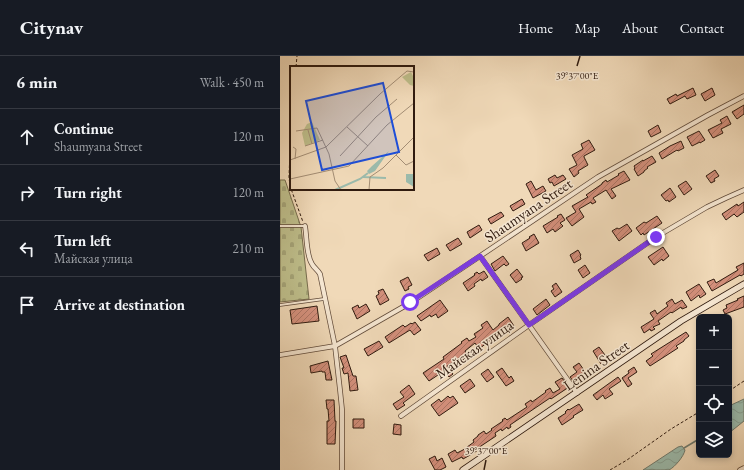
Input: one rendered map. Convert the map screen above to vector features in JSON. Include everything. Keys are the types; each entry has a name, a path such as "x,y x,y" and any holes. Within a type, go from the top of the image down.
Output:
{"street":[{"name":"Shaumyana Street","path":"280,355 335,346 410,302 598,177 744,96"},
{"name":"Майская улица","path":"401,416 656,237 707,207 744,190"},
{"path":"305,226 309,259 311,264 320,274 335,346 342,409 342,470"},
{"path":"480,256 577,393"},
{"name":"Lenina Street","path":"463,470 681,321 744,284"},
{"path":"740,470 744,468"}],"lane":[{"path":"280,226 305,226"},
{"path":"280,304 325,299"}],"path":[{"path":"296,66 297,56"},
{"path":"290,151 290,186"},
{"path":"292,190 305,226"},
{"path":"732,389 744,381"},
{"path":"610,470 696,414"}],"green space":[{"path":"280,180 285,180 301,227 309,299 280,302"}],"water":[{"path":"744,399 744,421 732,431 732,422 732,405"},
{"path":"682,446 685,450 683,455 671,469 643,470 678,447"}],"building":[{"path":"693,88 696,95 687,99 685,96 670,104 667,99 676,94 677,96"},
{"path":"712,88 715,95 705,101 701,94"},
{"path":"744,105 744,114 737,119 732,112"},
{"path":"727,116 731,124 721,129 723,133 713,138 708,130 722,123 720,120"},
{"path":"658,125 661,132 651,137 648,131"},
{"path":"699,131 705,140 692,146 687,137"},
{"path":"589,140 595,150 584,156 588,165 578,171 579,173 574,177 569,169 577,165 572,155 583,149 581,144"},
{"path":"681,141 684,148 678,151 677,150 662,159 659,153"},
{"path":"652,156 656,162 647,167 648,168 638,176 634,166"},
{"path":"715,170 719,176 711,183 706,176"},
{"path":"624,171 630,180 611,189 616,196 612,199 606,190 593,198 596,202 592,204 591,202 579,209 584,217 572,226 566,218 576,212 572,206 588,197 586,195 606,180 607,182"},
{"path":"555,175 557,178 563,175 566,179 554,186 548,179"},
{"path":"531,181 536,190 543,186 546,191 533,198 526,184"},
{"path":"686,181 692,189 684,195 678,186"},
{"path":"670,188 676,197 669,202 668,200 666,201 661,195"},
{"path":"522,199 525,204 513,211 510,206"},
{"path":"744,202 744,212 737,217 734,214 726,220 722,214 737,204 738,206"},
{"path":"501,212 504,216 491,224 488,219"},
{"path":"561,214 565,220 560,223 563,226 555,232 553,229 547,233 543,226"},
{"path":"657,216 662,223 644,235 643,233 641,235 636,228 644,222 646,223"},
{"path":"627,224 632,231 619,241 612,231"},
{"path":"479,225 482,230 470,238 467,232"},
{"path":"534,234 539,243 526,251 522,243"},
{"path":"458,238 462,244 450,251 446,245"},
{"path":"663,247 669,256 663,261 662,259 654,265 648,257"},
{"path":"437,248 440,254 428,261 424,255"},
{"path":"578,250 581,255 581,259 574,263 570,255"},
{"path":"503,256 509,264 506,266 504,264 495,271 491,264"},
{"path":"744,263 744,274 712,291 707,282 714,279 716,283 738,270 736,267"},
{"path":"585,265 590,273 583,278 578,270"},
{"path":"517,269 523,277 516,283 510,275"},
{"path":"484,271 488,277 482,281 481,279 468,291 463,283 477,272 479,274"},
{"path":"408,277 412,285 405,291 400,281"},
{"path":"556,283 562,292 555,297 551,291 554,289 552,286"},
{"path":"699,284 706,294 700,298 699,295 691,301 686,292"},
{"path":"383,289 389,300 380,305 376,296 379,294 378,291"},
{"path":"744,296 744,307 725,314 723,310 727,308 726,305 738,300 737,299"},
{"path":"546,299 550,305 537,315 533,309"},
{"path":"672,299 675,304 682,300 687,307 682,309 681,307 672,313 671,312 658,321 660,324 653,327 655,329 651,331 650,329 644,333 641,327 654,319 650,313 655,310 657,314 668,306 666,303"},
{"path":"440,300 448,311 438,318 436,314 431,317 430,315 421,321 417,316"},
{"path":"366,304 370,311 357,319 352,308 358,305 359,308"},
{"path":"317,306 319,321 292,324 290,310"},
{"path":"508,317 514,326 498,337 497,335 479,349 475,343 465,351 468,356 461,361 459,358 447,366 453,374 449,377 444,371 429,381 423,373 444,359 443,357 462,343 461,342 467,338 469,341 476,337 474,334 483,328 481,325 487,321 493,330"},
{"path":"415,322 421,330 414,335 410,330 389,343 385,337 403,325 405,327"},
{"path":"686,332 689,336 676,346 678,348 650,366 646,361 653,356 651,354"},
{"path":"379,341 383,347 368,356 364,349"},
{"path":"599,347 608,359 601,364 593,351"},
{"path":"346,355 353,376 356,376 358,390 350,391 348,373 344,374 342,368 344,368 340,357"},
{"path":"328,361 332,380 326,380 325,372 322,371 311,373 310,366"},
{"path":"579,363 586,373 574,382 570,377 577,372 573,367"},
{"path":"634,367 637,372 628,378 632,384 628,387 622,378"},
{"path":"502,368 509,378 511,376 514,381 506,386 496,372"},
{"path":"488,369 494,377 487,382 481,374"},
{"path":"618,377 621,381 609,389 613,394 605,399 603,395 597,400 593,395"},
{"path":"562,378 569,387 510,425 511,427 508,429 507,427 502,431 501,429 495,433 496,436 472,454 463,459 462,457 452,462 448,454 455,450 457,453 463,450 474,442 473,440 478,435 484,431 486,434 503,421 502,420 505,418 507,420 527,407 525,404 531,400 532,402 550,388 553,393 560,389 555,382"},
{"path":"470,379 475,386 465,393 460,386"},
{"path":"409,385 415,394 403,403 405,405 397,410 393,404 404,397 400,392"},
{"path":"448,396 450,398 453,396 458,403 439,416 431,405 439,399 441,402"},
{"path":"326,400 334,400 336,421 335,444 327,444 327,421 329,421"},
{"path":"579,404 583,410 562,425 558,418 566,413 565,412 568,409 569,410"},
{"path":"353,419 364,419 364,428 353,428"},
{"path":"394,424 401,425 401,435 393,434"},
{"path":"435,456 437,461 442,458 446,467 440,470 435,470 429,459"}],"waterway":[{"path":"684,448 696,441"}],"route":[{"path":"410,302 480,256 529,325 656,237"}]}
